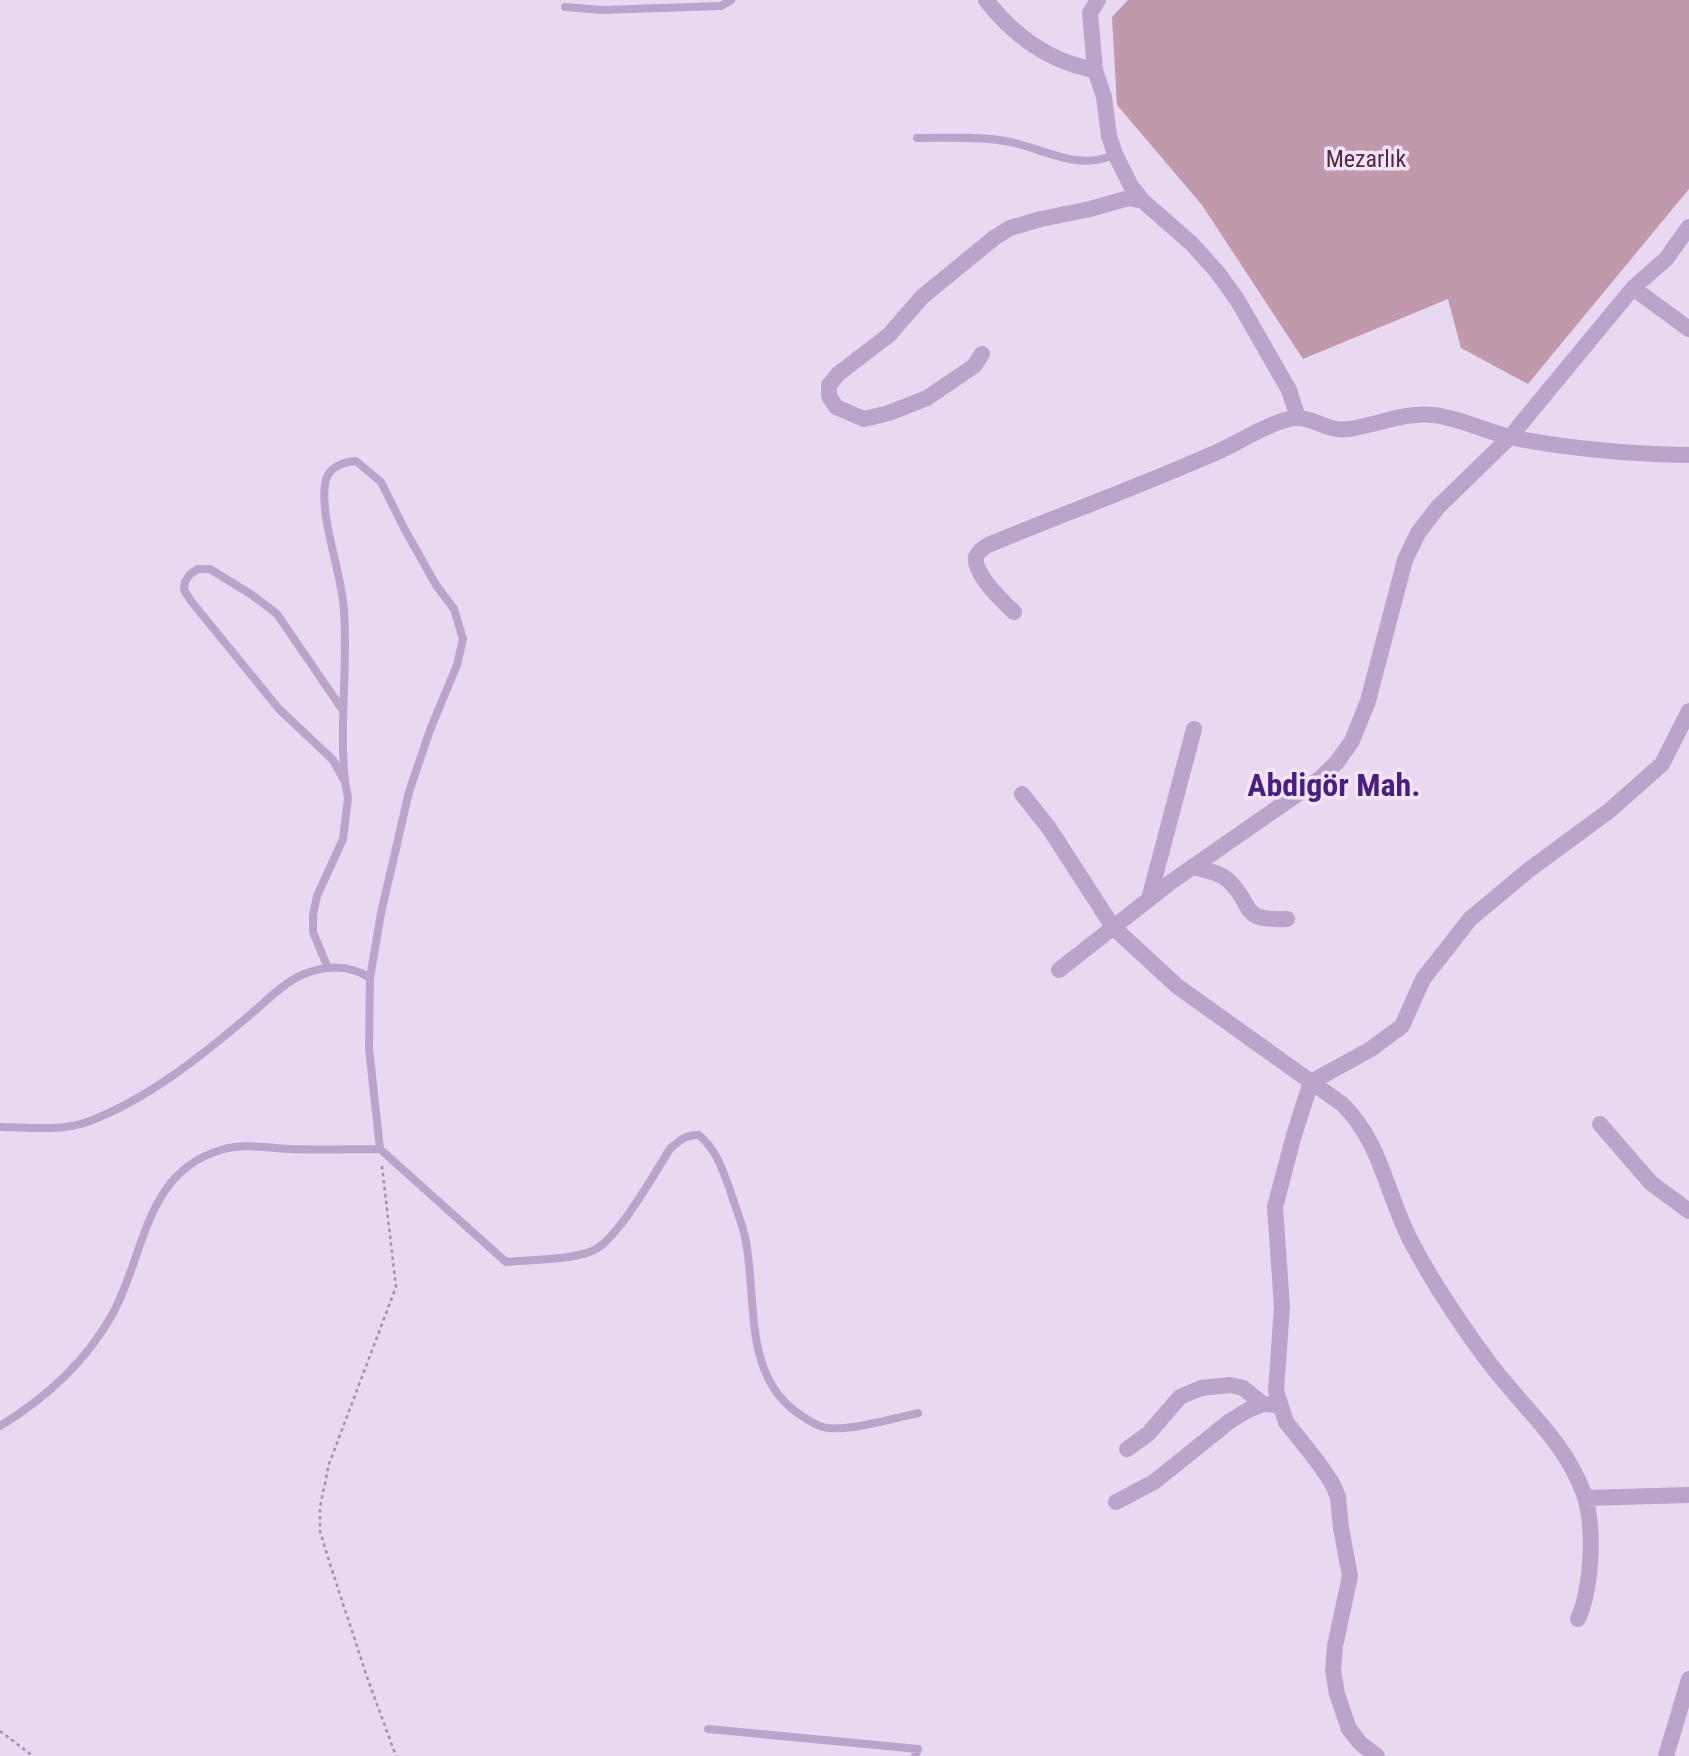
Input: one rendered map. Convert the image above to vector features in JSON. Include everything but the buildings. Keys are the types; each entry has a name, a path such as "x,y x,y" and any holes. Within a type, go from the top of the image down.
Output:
{"street":[{"path":"986,0 1018,36 1070,65 1095,70"},
{"path":"1098,0 1090,13 1095,70 1104,97 1109,136 1115,154 1131,186 1143,201 1192,244 1238,301 1289,390 1298,418"},
{"path":"982,354 974,366 928,398 889,413 863,419 836,407 829,396 830,384 838,374 889,335 922,297 993,238 1010,228 1041,219 1129,198 1143,201"},
{"path":"1059,970 1192,867 1322,777 1337,762 1352,741 1368,701 1405,560 1418,533 1438,507 1510,437 1633,288 1666,259 1689,227"},
{"path":"1633,288 1689,329"},
{"path":"1014,612 980,573 975,560 978,553 988,545 1164,475 1280,422 1298,418 1328,428 1348,429 1406,416 1430,415 1452,418 1510,437 1549,444 1636,454 1689,455"},
{"path":"1271,1405 1276,1383 1282,1307 1275,1207 1311,1082 1371,1049 1402,1026 1423,979 1470,919 1530,869 1609,811 1662,764 1689,711"},
{"path":"1149,899 1194,729"},
{"path":"1022,794 1055,837 1113,927 1177,986 1356,1116 1369,1138 1412,1244 1490,1365 1558,1443 1576,1473 1585,1497 1590,1543 1590,1578 1586,1602 1578,1619"},
{"path":"1192,867 1226,878 1253,915 1265,920 1287,919"},
{"path":"1600,1124 1651,1183 1689,1211"},
{"path":"1127,1449 1148,1434 1180,1397 1201,1388 1230,1385 1243,1388 1271,1405 1286,1422 1317,1461 1338,1497 1350,1576 1335,1646 1333,1671 1337,1694 1349,1729 1360,1743 1377,1756"},
{"path":"1116,1502 1154,1482 1230,1421 1248,1410 1271,1405"},
{"path":"1585,1497 1689,1495"},
{"path":"1666,1756 1689,1679"}],"lane":[{"path":"565,7 602,10 721,6 731,0"},
{"path":"917,138 1004,141 1080,162 1102,160 1115,154"},
{"path":"328,968 313,932 313,915 317,896 343,839 348,798 342,709 344,609 326,508 325,482 333,468 342,462 356,461 381,482 424,563 454,609 463,639 457,665 430,730 409,792 381,913 370,978 369,1048 380,1149"},
{"path":"342,709 277,614 209,569 198,569 190,575 184,590 191,601 279,709 332,760 345,782"},
{"path":"0,1127 60,1128 87,1122 120,1108 176,1072 247,1018 286,984 303,974 328,968 358,970 370,978"},
{"path":"0,1426 51,1390 71,1371 101,1334 120,1300 158,1199 174,1177 209,1153 239,1146 380,1149 506,1262 579,1255 605,1244 670,1149 682,1138 691,1135 699,1135 719,1159 746,1239 756,1345 762,1368 786,1406 810,1422 825,1428 849,1427 918,1413"},
{"path":"708,1729 918,1749 915,1756"}],"path":[{"path":"380,1149 396,1287 330,1464 320,1507 320,1531 367,1677 396,1756"},
{"path":"0,1731 33,1756"}],"green space":[{"name":"Mezarlık","path":"1128,0 1689,0 1689,189 1528,384 1461,348 1448,299 1303,359 1202,205 1117,105 1112,17"}],"district":[{"name":"Abdigör Mah.","path":"1334,785"}]}
